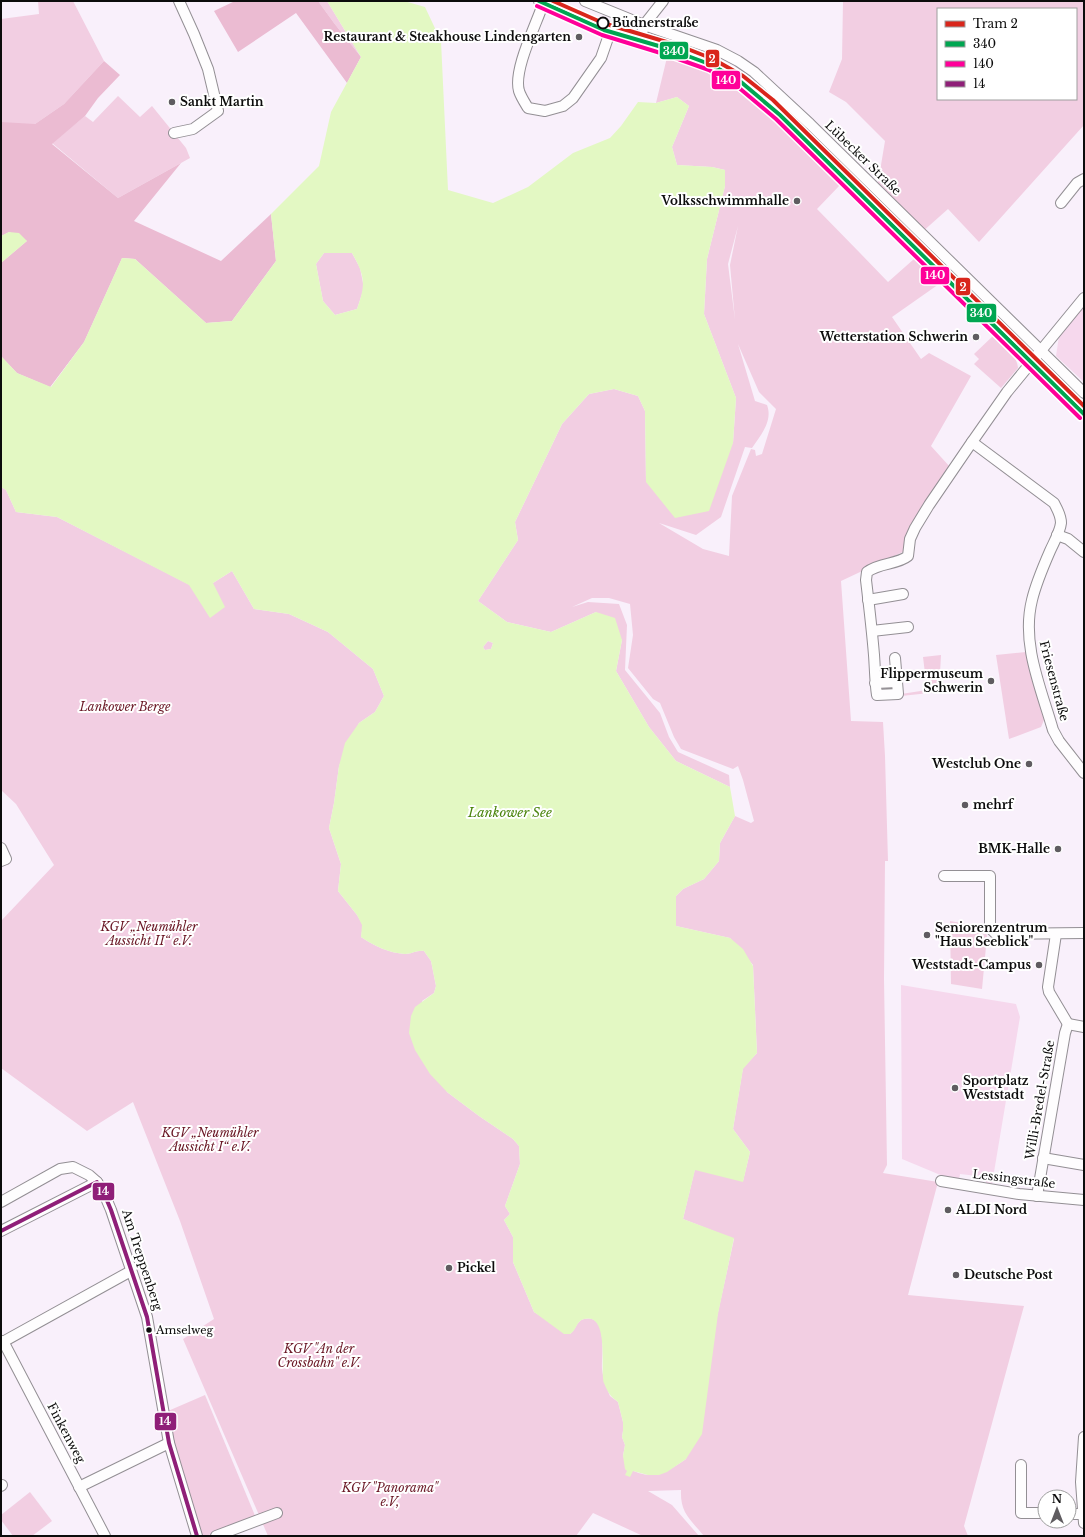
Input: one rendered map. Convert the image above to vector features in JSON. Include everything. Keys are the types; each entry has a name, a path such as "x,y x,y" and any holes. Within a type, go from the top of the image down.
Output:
{"street":[{"path":"174,133 193,129 218,111 208,69 179,1"},
{"name":"Lübecker Straße","path":"585,1 644,25 717,50 738,61 754,72 810,124 1084,393"},
{"path":"640,42 644,25 663,1"},
{"path":"610,32 601,58 573,98 563,106 545,111 528,108 519,90 519,79 522,61 541,2 610,32 640,42 669,49 712,65 742,82 757,94 1084,414"},
{"path":"1061,203 1077,183 1084,179"},
{"path":"895,658 898,694 877,695 868,600 867,572 881,564 904,559 908,556 910,539 929,505 1007,392 1084,298"},
{"name":"Friesenstraße","path":"972,442 1054,503 1059,512 1061,523 1036,584 1032,601 1029,620 1030,647 1053,730 1059,741 1084,773"},
{"path":"1057,535 1068,539 1084,552"},
{"path":"868,600 903,594"},
{"path":"872,631 908,627"},
{"path":"1,848 6,859 1,861"},
{"path":"944,876 990,876 990,928 994,932 1001,934 1084,933"},
{"path":"1056,934 1048,987 1049,992 1068,1024 1084,1027"},
{"name":"Willi-Bredel-Straße","path":"1037,1196 1065,1033 1068,1024"},
{"name":"Lessingstraße","path":"1043,1158 1084,1165"},
{"path":"1,1202 60,1169 73,1167 89,1175 97,1182 1,1231"},
{"name":"Lessingstraße","path":"941,1181 1019,1194 1084,1200"},
{"name":"Am Treppenberg","path":"97,1182 103,1191 111,1210 147,1317 169,1443 197,1536"},
{"path":"2,1342 131,1271"},
{"name":"Finkenweg","path":"2,1342 105,1536"},
{"path":"1083,1519 1081,1482 1084,1437"},
{"path":"79,1487 169,1443"},
{"path":"1021,1465 1021,1513 1037,1513"},
{"path":"216,1536 277,1512"}],"green space":[{"path":"38,1 73,1 104,61 64,104 35,124 122,258 84,342 50,387 17,373 1,356 1,263 27,241 19,233 9,232 1,236 1,19 39,14"},
{"path":"318,1 327,1 361,57 334,23"},
{"path":"843,1 1084,1 1084,125 979,242 948,209 921,233 877,189 885,141 846,102 829,92 842,59"},
{"path":"669,49 747,90 840,185 817,209 888,282 914,259 939,284 892,317 921,359 929,353 971,376 931,446 950,467 909,549 841,581 851,721 883,722 888,861 885,861 884,979 887,1165 883,1173 938,1182 908,1295 1024,1306 964,1526 968,1536 704,1536 690,1520 684,1510 681,1490 648,1491 672,1505 699,1536 643,1536 593,1513 576,1536 268,1536 183,1339 214,1319 180,1221 133,1102 87,1131 1,1068 1,921 54,865 16,804 1,790 1,487 6,490 16,512 57,517 190,585 210,617 213,583 232,571 254,609 289,614 328,632 373,669 384,696 375,712 359,723 339,766 329,828 341,864 338,891 363,925 361,937 387,951 405,954 424,951 431,961 436,986 434,993 422,1001 447,1092 513,1139 519,1146 520,1164 505,1206 510,1214 504,1220 513,1237 513,1262 534,1312 570,1334 581,1320 592,1319 597,1322 602,1337 603,1376 610,1396 618,1402 623,1422 622,1437 625,1445 623,1456 625,1460 625,1467 642,1474 650,1475 670,1469 686,1459 734,1239 683,1219 695,1169 743,1181 750,1152 733,1129 743,1068 757,1053 753,965 730,938 676,926 676,896 683,889 704,879 719,861 720,843 735,816 751,823 754,821 738,766 733,769 681,749 674,737 660,703 653,699 628,668 633,635 630,604 609,598 592,598 572,607 588,602 619,604 627,625 625,670 660,713 669,737 678,752 729,775 730,787 676,761 649,727 616,671 622,640 596,612 551,632 507,622 478,601 518,540 515,522 562,424 589,394 614,389 638,396 645,411 646,482 733,443 736,398 704,314 707,259 725,186 725,170 712,167 677,165 672,147 689,106 677,97 656,103","holes":["738,226 730,265 735,320 728,264","738,344 759,392 776,409 762,454 756,456 755,450 751,449 732,496 729,556 703,549 659,523 696,535 721,517 745,447 752,448 765,428 768,417 767,405 755,401"]},
{"path":"118,96 140,117 152,106 186,148 190,158 118,198 52,143 85,116 93,122"},
{"path":"324,253 352,253 360,268 364,288 357,309 335,315 323,301 316,264"},
{"path":"993,336 1012,354 1018,368 1001,388 974,364 979,359 974,354"},
{"path":"488,641 493,643 491,649 485,650 483,647"},
{"path":"1026,652 1044,720 1041,727 1009,739 996,655"},
{"path":"941,655 939,692 901,696 901,694 927,690 923,657"},
{"path":"950,921 984,927 987,936 982,989 951,984"},
{"path":"205,1395 256,1518 206,1536 202,1536 173,1441 168,1411"},
{"path":"30,1492 52,1521 32,1536 13,1536 1,1520 1,1515"}],"shaded area":[{"path":"235,1 318,1 361,57 347,83 296,13 238,52 214,11"},
{"path":"104,61 120,75 98,98 85,116 52,144 118,198 181,163 134,221 221,261 271,214 276,261 232,321 206,323 135,259 122,258 84,342 50,387 17,373 1,356 1,263 27,241 9,232 1,236 1,122 35,124 64,104"},
{"path":"1084,306 1084,382 1056,356 1059,336"},
{"name":"Sportplatz Weststadt","path":"901,985 1016,1004 1020,1017 992,1184 986,1183 986,1177 960,1174 959,1180 950,1179 902,1159"}],"water":[{"name":"Lankower See","path":"327,1 404,1 425,7 441,41 448,190 493,203 528,187 573,153 610,138 621,126 638,102 656,103 677,97 689,106 672,147 677,165 712,167 725,170 725,186 707,259 704,314 736,398 733,443 709,511 675,518 646,482 645,411 638,396 614,389 589,394 562,424 515,522 518,540 478,601 507,622 551,632 596,612 615,618 622,640 616,671 649,727 676,761 730,787 735,816 720,843 719,861 704,879 683,889 676,896 676,926 730,938 743,949 753,966 757,1053 743,1069 733,1129 750,1152 743,1182 695,1170 683,1219 734,1238 718,1314 702,1434 686,1459 667,1472 659,1475 648,1475 633,1471 630,1477 625,1475 627,1471 625,1469 623,1456 625,1445 622,1437 623,1422 618,1402 610,1394 604,1383 601,1332 598,1324 592,1319 584,1319 579,1322 570,1334 564,1334 534,1312 513,1262 513,1237 504,1220 510,1214 505,1206 520,1164 519,1146 513,1139 447,1092 430,1074 415,1050 409,1033 411,1016 415,1007 434,993 436,986 431,961 424,951 405,954 387,951 361,937 362,925 357,915 338,891 341,864 329,828 339,766 345,743 359,723 375,712 384,696 373,669 328,632 289,614 254,609 232,571 213,583 225,607 210,618 189,585 57,517 16,512 6,490 1,487 1,356 17,373 51,387 84,342 122,258 135,259 206,323 232,321 276,261 271,214 319,166 331,112 361,57","holes":["324,253 352,253 360,268 363,280 362,293 357,309 335,315 323,301 316,264","488,641 493,643 491,649 485,650 483,647"]},
{"path":"9,232 19,233 27,241 1,263 1,236"}],"tram line":[{"name":"2","path":"553,1 603,23 680,46 713,59 743,76 773,100 1084,406"}],"transit line":[{"name":"340","path":"539,1 604,30 669,49 712,65 741,82 780,115 1084,414"},
{"name":"140","path":"537,6 602,35 709,70 738,87 776,119 1080,418"},
{"name":"14","path":"1,1231 97,1182 103,1191 111,1210 147,1317 169,1443 197,1536"}],"place":[{"name":"Büdnerstraße","path":"603,23"},
{"name":"Restaurant & Steakhouse Lindengarten","path":"579,37"},
{"name":"Sankt Martin","path":"172,102"},
{"name":"Volksschwimmhalle","path":"797,201"},
{"name":"Wetterstation Schwerin","path":"976,337"},
{"name":"Flippermuseum Schwerin","path":"991,681"},
{"name":"Westclub One","path":"1029,764"},
{"name":"mehrf","path":"965,805"},
{"name":"BMK-Halle","path":"1058,849"},
{"name":"Seniorenzentrum \"Haus Seeblick\"","path":"927,935"},
{"name":"Weststadt-Campus","path":"1039,965"},
{"name":"Sportplatz Weststadt","path":"955,1088"},
{"name":"ALDI Nord","path":"948,1210"},
{"name":"Pickel","path":"449,1268"},
{"name":"Deutsche Post","path":"956,1275"},
{"name":"Amselweg","path":"149,1330"}],"park label":[{"name":"Lankower Berge","path":"125,707"},
{"name":"KGV „Neumühler Aussicht II“ e.V.","path":"149,934"},
{"name":"KGV „Neumühler Aussicht I“ e.V.","path":"210,1140"},
{"name":"KGV \"An der Crossbahn\" e.V.","path":"319,1356"},
{"name":"KGV \"Panorama\" e.V,","path":"390,1495"}]}
